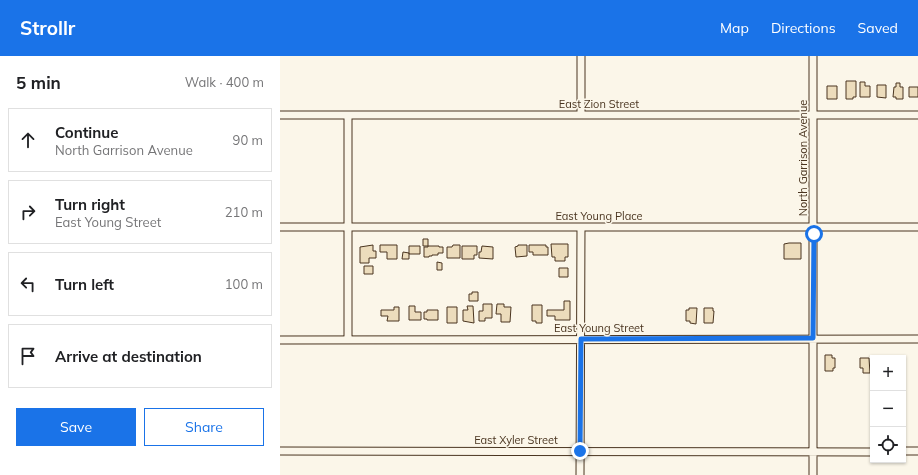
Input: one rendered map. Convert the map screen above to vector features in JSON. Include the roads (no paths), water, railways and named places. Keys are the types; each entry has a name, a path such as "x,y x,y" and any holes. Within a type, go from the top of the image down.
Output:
{"street":[{"path":"581,56 581,115"},
{"name":"North Garrison Avenue","path":"813,56 813,475"},
{"name":"East Zion Street","path":"280,115 918,115"},
{"path":"348,115 348,340"},
{"name":"East Young Place","path":"280,227 918,227"},
{"path":"580,227 580,475"},
{"name":"East Young Street","path":"280,340 918,339"},
{"name":"East Xyler Street","path":"280,451 870,452"},
{"path":"906,451 918,451"}]}
